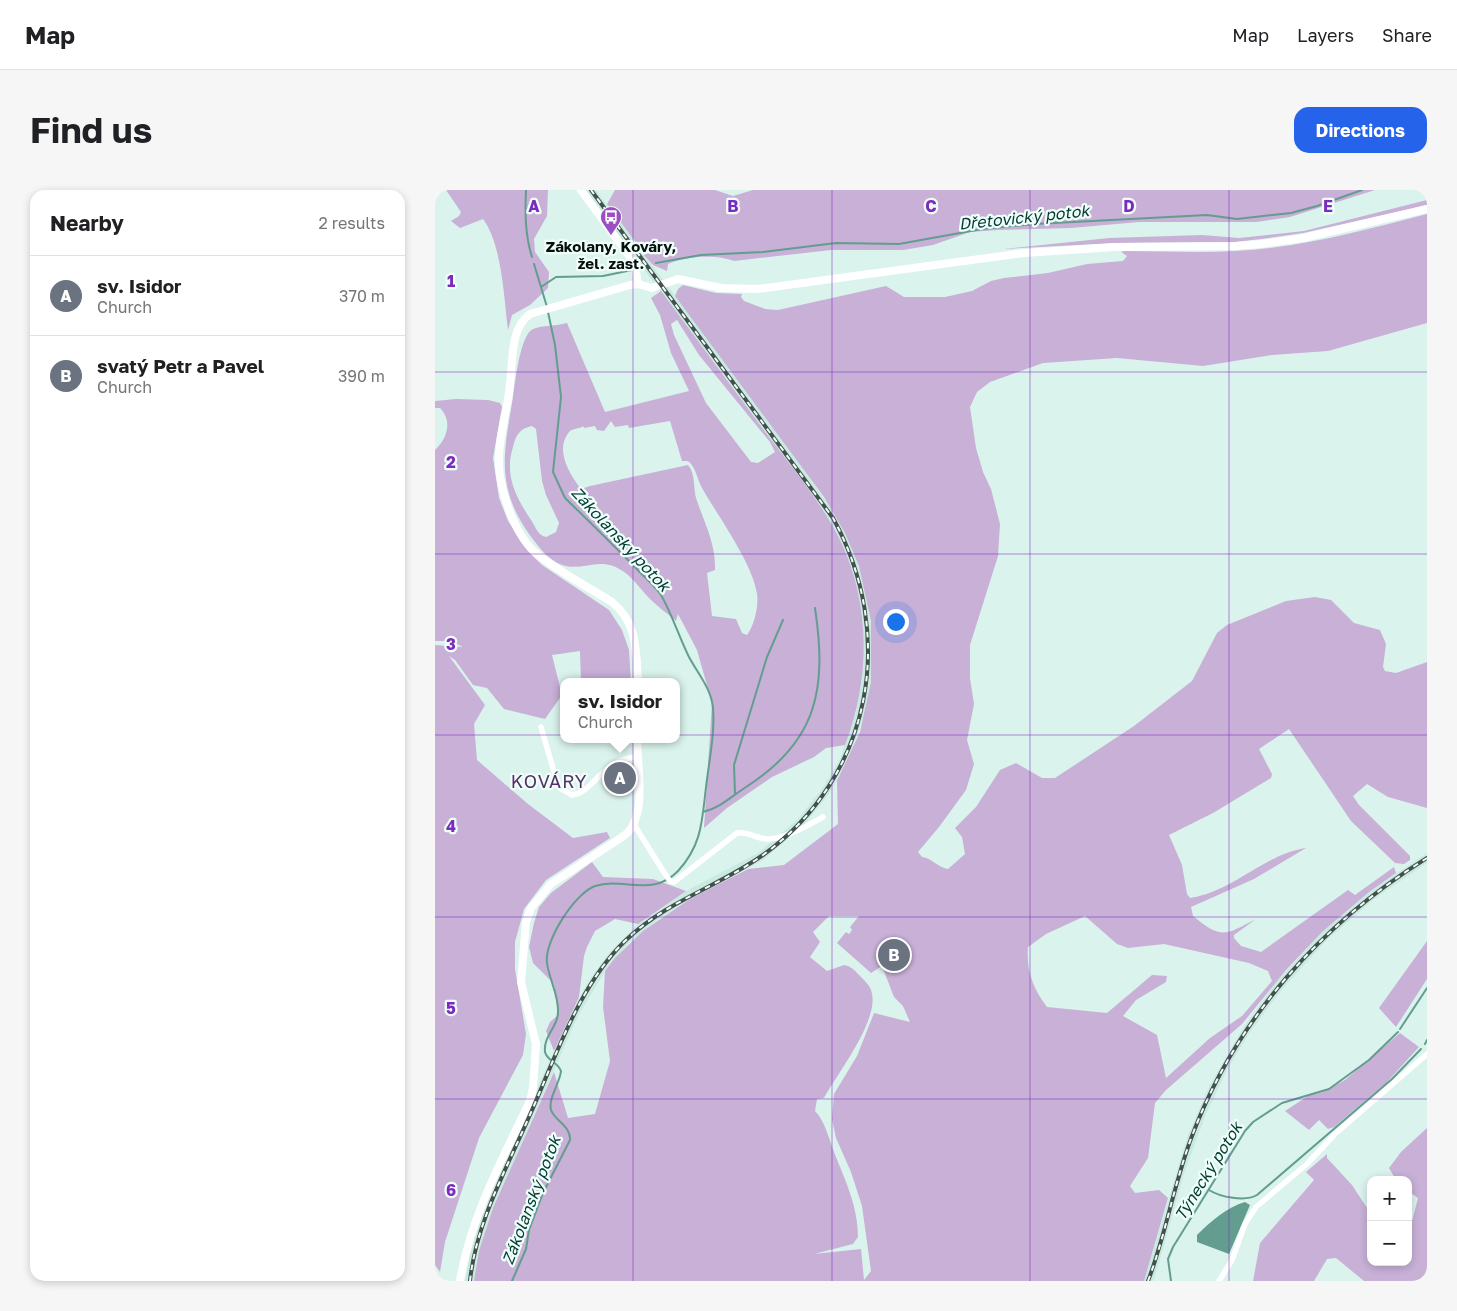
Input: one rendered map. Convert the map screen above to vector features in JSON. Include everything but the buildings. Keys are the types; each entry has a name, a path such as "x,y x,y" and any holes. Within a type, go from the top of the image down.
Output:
{"main road":[{"path":"581,190 630,257 635,266 638,284"},
{"path":"638,678 636,643 621,611 612,602 535,552 518,528 504,497 499,475 499,455 507,410 516,332 523,319 541,310 638,284 652,288 678,279 721,288 758,289 1024,253 1115,247 1235,246 1303,238 1427,209"},
{"path":"460,1281 467,1248 480,1206 530,1101 533,1088 536,1044 521,982 523,938 531,908 551,884 625,835 635,826 639,808 637,743"}],"street":[{"path":"541,727 557,782 568,794 575,795 583,792 599,774 616,762 626,758 637,757"},
{"path":"635,826 665,874 670,881 674,882 737,833 743,832 772,838 805,828 823,817"},
{"path":"1219,1281 1232,1260 1245,1224 1256,1206 1307,1164 1347,1123 1427,1054"}],"shaded area":[{"path":"446,190 548,190 547,216 534,239 535,252 549,272 548,288 530,305 512,315 508,330 501,272 489,230 483,219 460,228 451,221 459,216 461,212"},
{"path":"585,190 596,190 786,444 836,516 853,548 865,586 873,637 871,682 865,714 847,763 829,794 803,826 763,860 690,899 655,922 629,943 605,971 578,1016 493,1208 486,1228 474,1281 465,1281 471,1248 485,1205 571,1013 590,979 609,953 638,924 686,891 758,853 797,820 822,789 840,759 856,712 862,681 863,622 857,588 845,551 829,520"},
{"path":"615,190 715,190 733,196 753,190 1375,190 1290,217 1256,222 1139,222 1071,228 970,232 933,245 903,250 831,250 734,261 719,257 683,259 668,264 667,271 653,265 644,255 650,252 643,252 607,204"},
{"path":"1427,200 1427,205 1419,207 1303,233 1261,239 1235,242 1115,243 1003,249 1109,238 1202,235 1239,238 1304,231"},
{"path":"1427,214 1427,323 1328,351 1272,355 1203,366 1117,358 1043,363 990,382 977,392 970,407 976,448 983,472 991,489 1000,524 998,556 970,645 970,678 974,704 967,740 974,764 966,790 918,852 922,857 948,869 965,854 962,837 955,828 976,807 1000,770 1016,763 1042,778 1055,778 1134,726 1192,681 1217,633 1227,625 1286,601 1315,597 1331,600 1354,623 1380,630 1386,644 1383,667 1385,671 1396,673 1427,662 1427,808 1388,797 1367,784 1353,796 1359,805 1410,856 1410,860 1404,864 1395,863 1351,821 1289,729 1259,749 1272,774 1271,778 1213,813 1169,835 1182,865 1187,894 1190,898 1220,889 1276,858 1306,848 1254,879 1191,907 1193,916 1218,932 1237,929 1256,919 1234,935 1234,938 1241,946 1261,952 1348,890 1355,895 1394,867 1396,873 1369,892 1322,932 1286,970 1242,1024 1166,1090 1155,1103 1148,1158 1130,1186 1135,1193 1159,1190 1168,1198 1144,1281 474,1281 479,1251 493,1208 554,1072 568,1118 595,1114 610,1061 603,1007 605,971 615,958 643,931 690,899 748,869 784,865 838,824 837,781 860,732 871,682 871,621 859,566 845,533 824,497 675,296 678,289 683,285 716,293 742,294 741,297 744,301 765,309 778,310 886,286 904,297 945,297 972,291 991,281 1004,278 1048,273 1087,264 1123,261 1127,256 1121,252 1124,251 1208,252 1284,246 1356,232","holes":["829,916 859,916 850,927 852,930 849,934 846,932 837,943 871,973 882,966 894,997 903,1006 910,1022 874,1013 857,1056 834,1094 832,1119 836,1138 851,1172 862,1206 871,1271 864,1280 861,1249 814,1254 853,1244 858,1237 856,1215 850,1193 824,1125 815,1111 817,1099 824,1098 855,1048 869,1019 872,1006 870,987 852,968 844,965 827,971 810,957 820,942 813,932","1085,916 1117,944 1128,948 1164,944 1249,963 1268,971 1272,981 1242,1016 1210,1038 1166,1078 1157,1035 1123,1016 1136,1000 1166,982 1167,976 1152,975 1107,1013 1047,1007 1038,993 1029,971 1028,947 1046,934"]},
{"path":"661,291 821,507 838,536 849,561 862,613 864,640 860,693 845,745 826,748 814,757 772,777 727,808 704,828 712,703 697,650 678,614 676,621 650,599 629,576 613,566 598,564 570,567 562,565 547,556 539,548 518,516 511,500 505,468 507,435 521,349 528,333 533,329 567,323 605,412 689,391 671,353 660,315 651,298","holes":["677,320 699,355 770,442 775,452 758,463 751,462 706,403 674,335 671,324","611,421 615,427 628,425 629,428 670,421 682,461 688,461 693,466 702,488 734,540 754,582 757,594 757,610 747,635 742,633 736,619 712,616 707,573 715,570 714,551 696,498 693,477 688,465 590,486 584,488 583,492 578,486 569,471 563,454 565,438 570,431 583,426 584,428 595,426 597,430 604,431","532,426 536,429 542,481 546,495 559,523 556,532 546,537 539,533 516,494 511,477 510,467 514,443 519,433"]},
{"path":"456,399 488,400 500,403 502,407 493,458 499,498 508,521 528,551 542,565 609,610 622,630 629,650 631,678 581,678 580,651 552,655 560,687 560,698 545,719 504,709 487,688 473,685 455,660 449,656 485,705 474,724 477,760 528,804 573,838 607,832 610,838 546,880 524,909 515,942 515,969 526,1034 523,1055 479,1138 445,1242 440,1272 435,1265 435,645 463,647 450,641 435,641 435,450 443,441 447,424 444,413 440,408 435,408 435,401"},
{"path":"1427,853 1427,863 1374,899 1328,939 1284,987 1250,1032 1227,1070 1206,1114 1184,1174 1153,1281 1144,1281 1188,1135 1209,1087 1243,1028 1277,981 1322,932 1369,892"},
{"path":"592,862 603,877 653,879 686,891 638,924 615,919 595,931 584,956 579,997 554,1051 546,1031 550,1022 558,1015 554,984 533,963 529,947 539,907 551,893"},
{"path":"1427,941 1427,979 1396,1027 1379,1008"},
{"path":"1400,1033 1419,1047 1387,1082 1334,1127 1328,1129 1319,1120 1309,1130 1285,1111 1308,1096 1323,1092 1345,1080"},
{"path":"1427,1128 1427,1275 1423,1281 1364,1281 1336,1258 1327,1259 1314,1281 1253,1281 1260,1243 1314,1180 1306,1172 1327,1154 1327,1158 1352,1185 1367,1208 1367,1266 1412,1266 1412,1221 1418,1198 1412,1194 1412,1176 1394,1176 1389,1168 1401,1152"},
{"path":"1245,1202 1250,1205 1229,1254 1197,1242 1197,1235 1213,1220 1232,1207"}],"waterway":[{"name":"Zákolanský potok","path":"526,190 526,224 532,257"},
{"name":"Dřetovický potok","path":"656,263 701,255 763,252 836,243 899,244 982,229 1035,224 1207,215 1237,219 1291,213 1362,190"},
{"name":"Zákolanský potok","path":"534,264 547,307"},
{"name":"Dřetovický potok","path":"541,287 556,277 603,276 632,270"},
{"name":"Zákolanský potok","path":"512,1281 526,1249 529,1230 543,1193 570,1140 568,1131 551,1110 551,1101 561,1071 548,1058 545,1052 546,1041 558,1016 557,998 547,963 550,943 562,919 587,890 606,884 648,885 658,883 668,879 686,861 692,852 702,822 713,728 713,708 710,694 689,657 661,595 565,498 553,472 561,397 555,345 548,312"},
{"path":"703,812 720,805 770,769 789,751 803,731 812,710 817,688 819,663 815,608"},
{"path":"735,794 734,765 767,657 783,620"},
{"name":"Týnecký potok","path":"1400,1029 1427,988"},
{"name":"Týnecký potok","path":"1171,1281 1168,1259 1173,1247 1245,1131 1253,1122 1282,1103 1329,1089 1369,1060 1398,1032"},
{"path":"1425,1044 1427,1040"},
{"path":"1209,1190 1219,1195 1233,1198 1246,1198 1257,1195 1392,1079 1421,1049"}],"railway":[{"path":"470,1281 473,1259 493,1197 570,1023 594,979 609,958 642,926 676,904 729,876 763,855 800,823 829,785 850,744 863,700 868,655 865,608 853,563 833,518 591,190"},
{"path":"1148,1281 1192,1136 1210,1093 1232,1052 1286,978 1318,944 1388,884 1427,858"}],"place":[{"name":"Zákolany, Kováry, žel. zast.","path":"611,236"},
{"name":"sv. Isidor","path":"620,778"},
{"name":"svatý Petr a Pavel","path":"894,955"}],"district":[{"name":"KOVÁRY","path":"549,781"}]}
